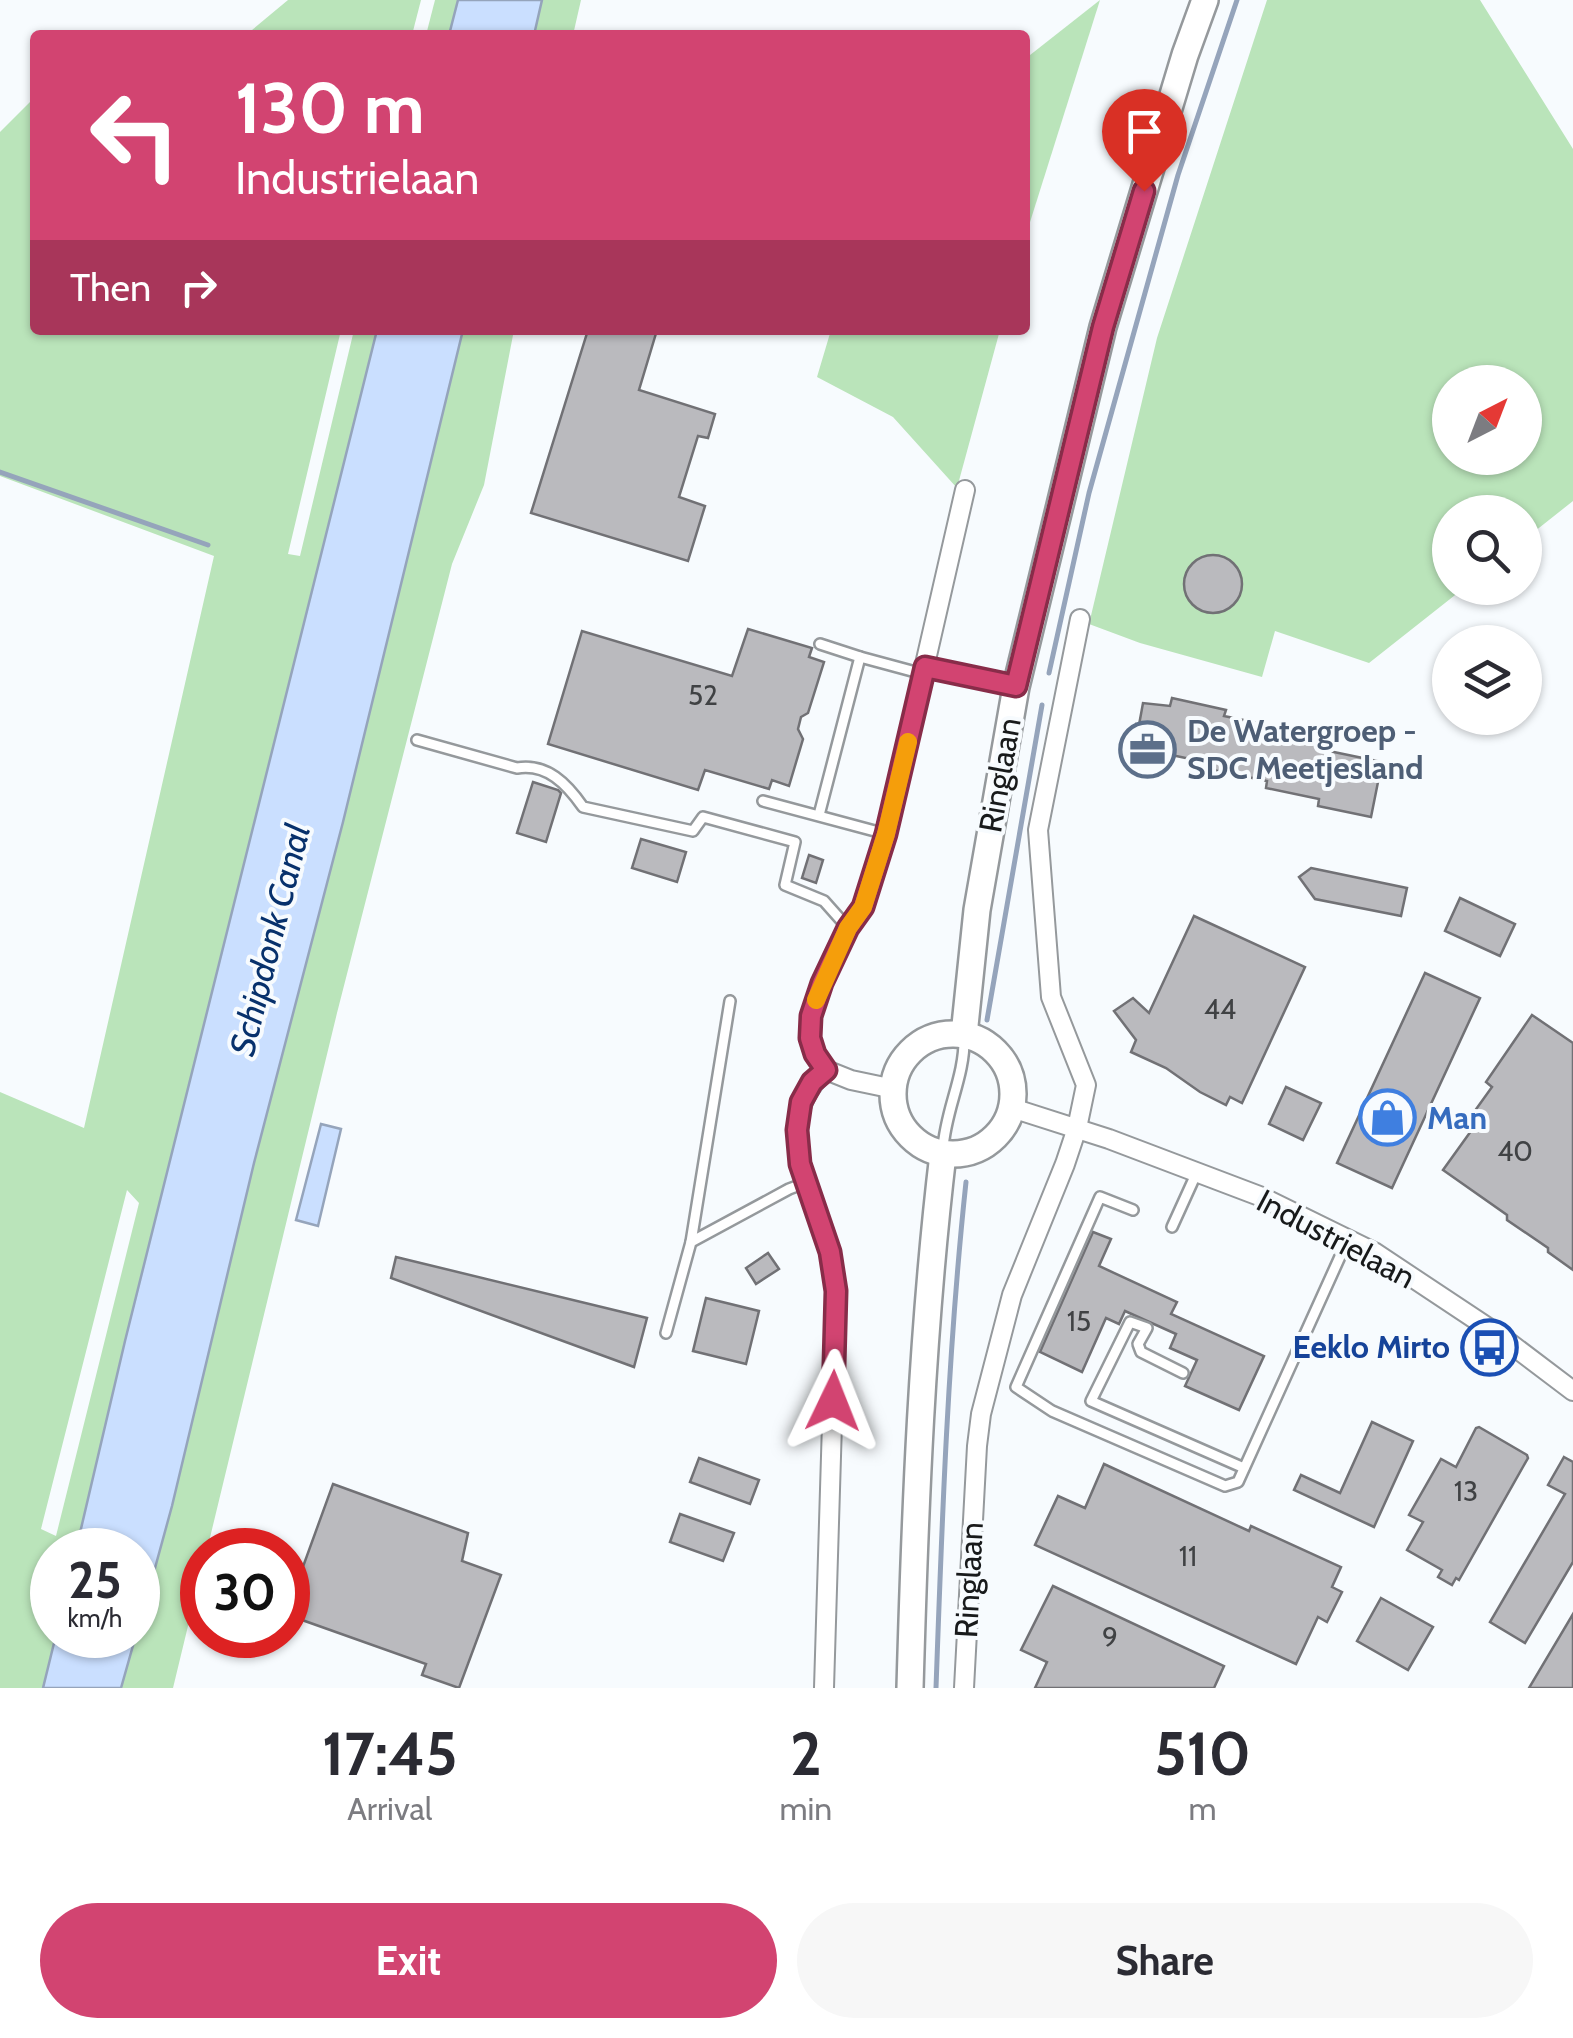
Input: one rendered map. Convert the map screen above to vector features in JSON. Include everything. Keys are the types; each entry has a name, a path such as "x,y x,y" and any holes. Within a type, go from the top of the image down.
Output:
{"main road":[{"name":"Ringlaan","path":"964,1035 977,910 1016,686 1103,327 1205,0"},
{"path":"964,1035 996,1052 1006,1066 1014,1094 1012,1108 1004,1127 990,1142 970,1152 943,1154 912,1138 901,1124 894,1106 894,1089 897,1073 915,1048 932,1038 964,1035"},
{"name":"Ringlaan","path":"910,1688 920,1406 943,1154"}],"street":[{"path":"894,1089 826,1070 810,1038 811,1016 848,928 863,907 886,834 965,490"},
{"path":"1077,1128 1086,1085 1051,997 1038,830 1080,619"},
{"path":"924,671 1016,686"},
{"path":"824,1688 836,1291 830,1252 800,1164 797,1130 801,1102 812,1082 826,1070"},
{"name":"Industrielaan","path":"1012,1108 1262,1197 1374,1252 1499,1335 1573,1391"},
{"name":"Ringlaan","path":"964,1688 981,1414 1012,1296 1077,1128"}],"lane":[{"path":"820,644 924,671"},
{"path":"819,815 860,657"},
{"path":"417,740 517,768 531,766 554,774 583,808 693,830 703,817 795,842 784,885 824,901 848,928"},
{"path":"764,800 886,834"},
{"path":"666,1333 690,1242 730,1001"},
{"path":"943,1154 944,1130 964,1059 964,1035"},
{"path":"1172,1227 1197,1172"},
{"path":"690,1242 805,1183"},
{"path":"1133,1210 1100,1196 1016,1387 1052,1411 1225,1486 1238,1482 1348,1239"},
{"path":"1183,1373 1141,1352 1138,1344 1146,1328 1130,1322 1091,1400 1244,1468"}],"green space":[{"path":"288,0 421,0 413,30 252,30"},
{"path":"435,0 458,0 450,30 427,30"},
{"path":"542,0 581,0 574,30 535,30"},
{"path":"1100,0 1030,222 1030,55"},
{"path":"1267,0 1480,0 1573,149 1573,501 1542,526 1542,495 1432,495 1432,605 1442,605 1369,663 1275,631 1262,677 1140,643 1089,624 1157,338"},
{"path":"30,102 30,335 340,335 288,554 300,556 353,335 376,335 81,1528 58,1528 139,1203 127,1190 41,1528 30,1528 30,1658 50,1658 43,1688 0,1688 0,1092 84,1128 214,556 0,476 0,132"},
{"path":"462,335 513,335 484,485 452,564 337,1013 212,1528 180,1528 180,1658 173,1688 121,1688 129,1658 160,1658 160,1549 254,1163 343,822"},
{"path":"830,335 999,335 957,488 893,417 817,377"}],"water":[{"path":"458,0 542,0 535,30 450,30"},
{"name":"Schipdonk Canal","path":"376,335 462,335 160,1550 160,1528 81,1528"},
{"path":"321,1124 341,1129 318,1226 296,1220"},
{"path":"50,1658 129,1658 121,1688 43,1688"}],"building":[{"path":"586,335 656,335 639,390 715,414 708,438 698,436 679,497 705,506 688,561 531,513"},
{"path":"1213,555 1234,563 1242,584 1234,605 1213,613 1192,605 1184,584 1192,563"},
{"path":"748,629 812,648 809,657 824,662 808,713 801,717 798,729 803,739 789,786 772,780 769,789 705,770 698,790 548,744 582,631 732,676"},
{"path":"1172,698 1226,710 1224,716 1278,727 1277,734 1330,745 1329,751 1382,762 1371,817 1318,806 1319,799 1266,788 1267,781 1213,770 1214,764 1162,753 1158,775 1129,769 1136,739 1132,738 1143,703 1170,706"},
{"path":"533,782 561,793 546,842 517,833"},
{"path":"641,839 686,852 677,882 632,868"},
{"path":"809,855 823,860 816,883 802,878"},
{"path":"1311,868 1407,888 1401,916 1315,899 1299,877"},
{"path":"1460,898 1515,924 1500,956 1445,931"},
{"path":"1194,916 1305,967 1242,1103 1230,1097 1226,1105 1166,1068 1131,1052 1136,1040 1114,1011 1133,998 1149,1013"},
{"path":"1425,973 1480,998 1392,1188 1337,1163"},
{"path":"1532,1015 1573,1043 1573,1270 1507,1220 1507,1215 1443,1170 1471,1131 1464,1126 1492,1087 1486,1082"},
{"path":"1286,1087 1321,1103 1303,1140 1269,1124"},
{"path":"1093,1232 1111,1239 1099,1266 1177,1302 1171,1314 1264,1356 1239,1410 1185,1386 1197,1360 1170,1348 1176,1334 1125,1311 1119,1324 1106,1318 1082,1372 1040,1352"},
{"path":"768,1253 779,1269 756,1284 746,1268"},
{"path":"396,1257 647,1318 634,1367 391,1278"},
{"path":"706,1298 759,1311 746,1364 693,1351"},
{"path":"1372,1422 1413,1441 1374,1527 1294,1490 1301,1475 1340,1493"},
{"path":"1479,1427 1528,1458 1459,1580 1456,1578 1452,1585 1438,1577 1442,1570 1407,1550 1423,1522 1409,1515 1441,1459 1456,1467"},
{"path":"1564,1457 1573,1462 1573,1562 1525,1643 1490,1622 1565,1494 1548,1485"},
{"path":"699,1458 759,1480 750,1504 690,1482"},
{"path":"1104,1464 1249,1531 1251,1526 1341,1567 1332,1587 1342,1592 1327,1622 1318,1617 1296,1664 1035,1545 1058,1496 1085,1508"},
{"path":"333,1484 468,1533 462,1561 501,1575 459,1688 422,1675 426,1664 310,1623 310,1547"},
{"path":"680,1514 734,1533 723,1561 670,1542"},
{"path":"1053,1586 1224,1666 1214,1688 1035,1688 1047,1662 1021,1650"},
{"path":"1381,1598 1433,1627 1408,1670 1357,1641"},
{"path":"1573,1614 1573,1688 1529,1688"}],"waterway":[{"path":"1049,673 1089,493 1178,175 1237,0"},
{"path":"0,472 208,545"},
{"path":"987,1020 1042,705"},
{"path":"936,1688 950,1371 966,1182"}],"slow traffic":[{"path":"816,1000 848,928 863,907 908,742"}],"place":[{"name":"De Watergroep - SDC Meetjesland","path":"1148,749"},
{"name":"Man","path":"1388,1118"},
{"name":"Eeklo Mirto","path":"1489,1347"}],"route":[{"path":"833,1401 836,1291 830,1252 800,1164 797,1130 801,1102 812,1082 826,1070 810,1038 811,1016 848,928 863,907 886,834 925,667 1016,686 1103,327 1144,191"}]}
